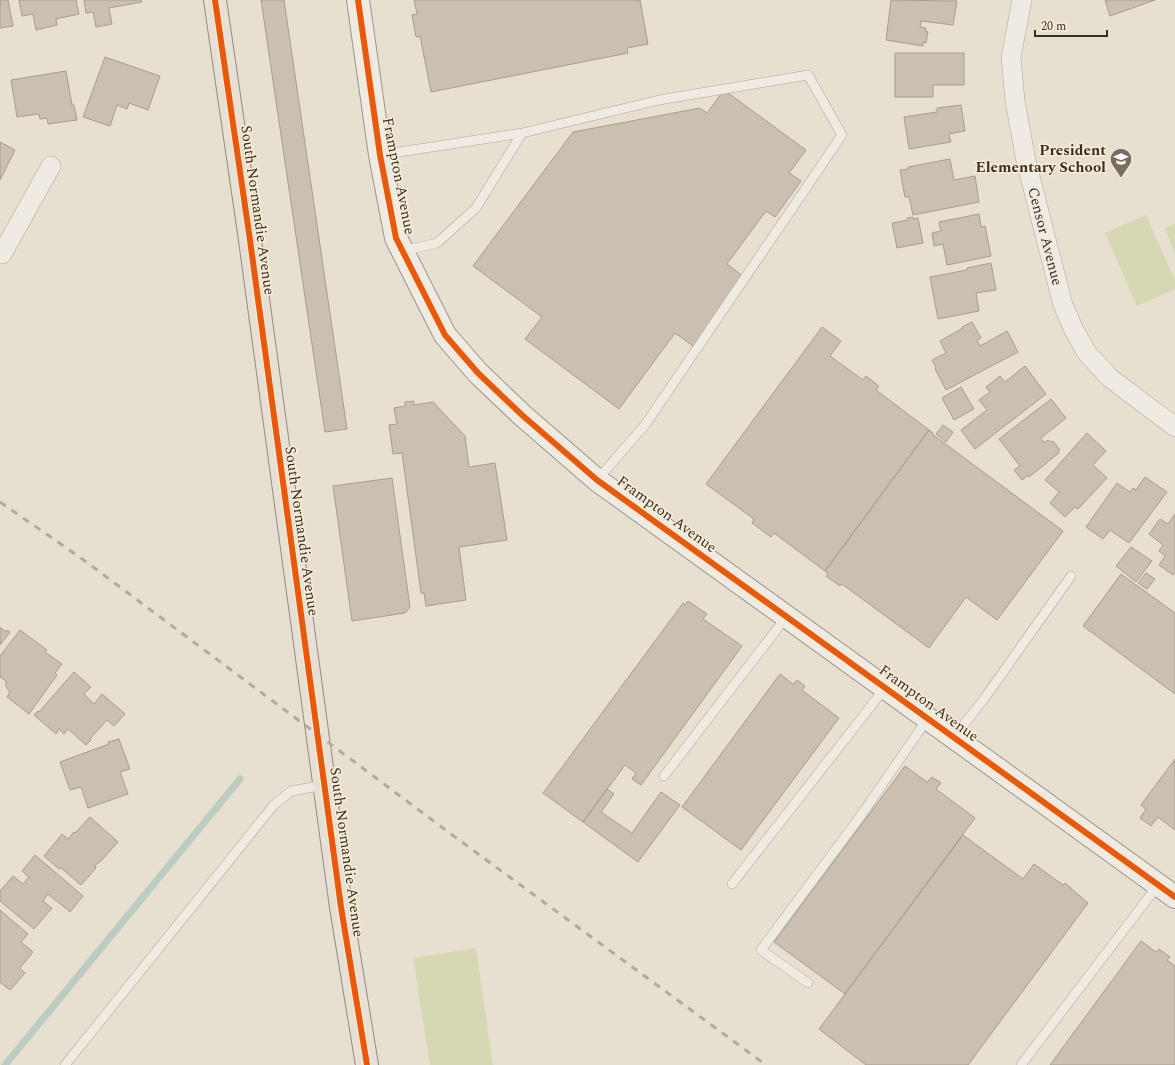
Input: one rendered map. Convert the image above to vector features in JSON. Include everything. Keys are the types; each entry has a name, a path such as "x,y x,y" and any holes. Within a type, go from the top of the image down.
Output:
{"main road":[{"name":"South Normandie Avenue","path":"215,0 250,241 341,907 367,1065"}],"street":[{"name":"Frampton Avenue","path":"358,0 380,155 396,238 445,334 478,372 522,415 597,480 1167,891"},
{"name":"Censor Avenue","path":"1022,0 1011,57 1015,101 1026,161 1063,305 1074,330 1087,353 1110,378 1175,427"},
{"path":"1,254 51,166"}],"lane":[{"path":"380,155 522,133 659,100 808,75 842,135 645,425 597,480"},
{"path":"402,251 438,243 476,208 522,133"},
{"path":"954,738 984,699 1071,576"},
{"path":"664,776 787,616"},
{"path":"732,884 885,688"},
{"path":"808,983 761,950 862,814 928,718"},
{"path":"65,1065 273,806 290,791 324,785"},
{"path":"1021,1065 1167,891"}],"green space":[{"path":"1146,215 1175,280 1175,289 1137,306 1105,233"},
{"path":"1175,224 1175,254 1165,228"},
{"path":"476,948 493,1065 430,1065 413,958"}],"building":[{"path":"0,0 8,0 13,26 0,28"},
{"path":"19,0 76,0 79,14 56,19 57,25 36,30 33,14 22,16"},
{"path":"84,0 141,0 142,2 109,8 112,24 96,27 93,12 86,13"},
{"path":"261,0 284,0 347,429 325,432"},
{"path":"414,0 640,0 648,44 627,48 628,53 431,92 420,36 416,37 412,15 417,14"},
{"path":"891,0 957,1 953,25 921,21 920,27 926,28 925,31 928,32 926,43 923,42 923,46 886,40"},
{"path":"1105,0 1155,0 1110,16"},
{"path":"895,53 964,53 964,85 933,85 933,97 895,97"},
{"path":"105,57 160,76 148,110 129,103 127,109 117,105 110,126 83,117"},
{"path":"66,71 72,105 74,105 77,120 48,124 47,118 40,119 39,114 17,117 11,80"},
{"path":"724,90 806,150 789,173 801,181 775,217 766,211 727,264 744,277 693,346 675,333 619,409 525,339 542,317 473,266 573,132 700,108 707,113"},
{"path":"961,105 965,131 949,134 951,142 909,149 904,117 937,112 937,108"},
{"path":"0,142 15,150 0,180"},
{"path":"950,159 954,180 975,176 979,202 913,215 909,197 905,197 900,170 908,169 908,167"},
{"path":"979,214 981,227 985,226 991,256 947,265 943,244 934,246 932,233 941,231 939,222"},
{"path":"913,217 913,219 918,218 923,243 897,248 892,223 908,220 907,218"},
{"path":"991,263 996,290 976,293 979,311 938,319 930,277 967,270 967,268"},
{"path":"972,322 981,338 977,340 980,346 1007,331 1018,352 946,390 932,360 946,353 940,341"},
{"path":"822,327 841,341 830,356 863,380 866,376 879,386 876,390 929,430 825,571 774,533 771,537 752,523 754,519 706,484"},
{"path":"1025,366 1046,394 975,449 961,430 987,410 979,400 990,392 986,387 1000,376 1005,382"},
{"path":"961,387 974,409 954,420 942,398"},
{"path":"1051,399 1066,418 1041,438 1044,443 1048,440 1051,442 1053,441 1060,450 1058,451 1059,453 1029,477 1028,475 1022,480 1014,470 1020,466 999,439"},
{"path":"414,401 414,405 433,402 465,436 469,467 495,463 507,540 459,547 466,600 426,606 424,593 421,593 402,453 393,454 389,425 397,424 394,408 405,406 405,402"},
{"path":"943,425 953,432 946,442 936,434"},
{"path":"929,430 933,433 932,434 1063,531 997,620 966,597 929,648 842,584 840,586 826,576 828,574 825,571"},
{"path":"1087,433 1106,451 1093,465 1107,478 1078,509 1075,507 1065,517 1050,503 1059,492 1045,480"},
{"path":"1145,477 1167,492 1129,543 1110,530 1103,539 1086,527 1117,483 1130,492 1133,488 1136,490"},
{"path":"392,478 410,607 405,613 352,621 333,486"},
{"path":"1175,514 1175,571 1173,575 1159,565 1165,556 1159,551 1163,545 1149,534 1160,519 1168,524"},
{"path":"1131,547 1152,561 1136,582 1116,566"},
{"path":"1146,573 1155,579 1147,589 1138,583"},
{"path":"1121,574 1175,613 1175,694 1083,626"},
{"path":"688,601 707,614 703,619 742,646 641,785 632,779 636,773 625,765 583,822 543,793 683,603 685,605"},
{"path":"0,627 6,632 7,630 10,632 0,645"},
{"path":"20,630 47,650 45,652 62,664 55,673 57,675 29,714 7,697 10,692 6,687 6,681 0,677 0,656"},
{"path":"74,672 91,687 84,694 94,704 102,694 125,714 114,726 107,720 86,745 68,729 64,734 59,729 56,734 34,715 38,711 39,712"},
{"path":"780,674 793,684 797,680 805,686 802,690 839,718 741,850 682,807"},
{"path":"119,739 130,769 120,772 128,794 88,808 81,787 70,790 60,762 109,744 108,742"},
{"path":"1175,759 1175,830 1158,817 1151,826 1140,818 1146,809 1141,805"},
{"path":"905,766 927,782 932,777 941,783 936,789 975,818 845,994 774,942"},
{"path":"607,789 614,794 601,812 632,833 661,792 680,805 638,862 583,822"},
{"path":"90,817 118,842 95,866 96,868 81,885 44,856 62,834 68,839"},
{"path":"963,835 1023,879 1034,864 1063,885 1065,883 1088,903 968,1065 866,1065 819,1029"},
{"path":"35,855 83,896 70,912 48,894 43,901 52,908 34,929 0,901 0,891 13,876 23,884 29,877 22,871"},
{"path":"0,910 28,934 21,942 33,952 20,968 25,973 10,990 0,982"},
{"path":"1141,941 1156,952 1159,949 1170,957 1167,960 1175,966 1175,1065 1050,1065"}],"waterway":[{"path":"5,1065 240,779"}],"railway":[{"path":"0,502 81,558 455,837 766,1065"}],"cycle path":[{"path":"215,0 249,233 341,907 367,1065"},
{"path":"358,0 380,155 396,238 445,335 478,373 522,415 597,480 1175,897"}],"place":[{"name":"President Elementary School","path":"1121,178"}]}
